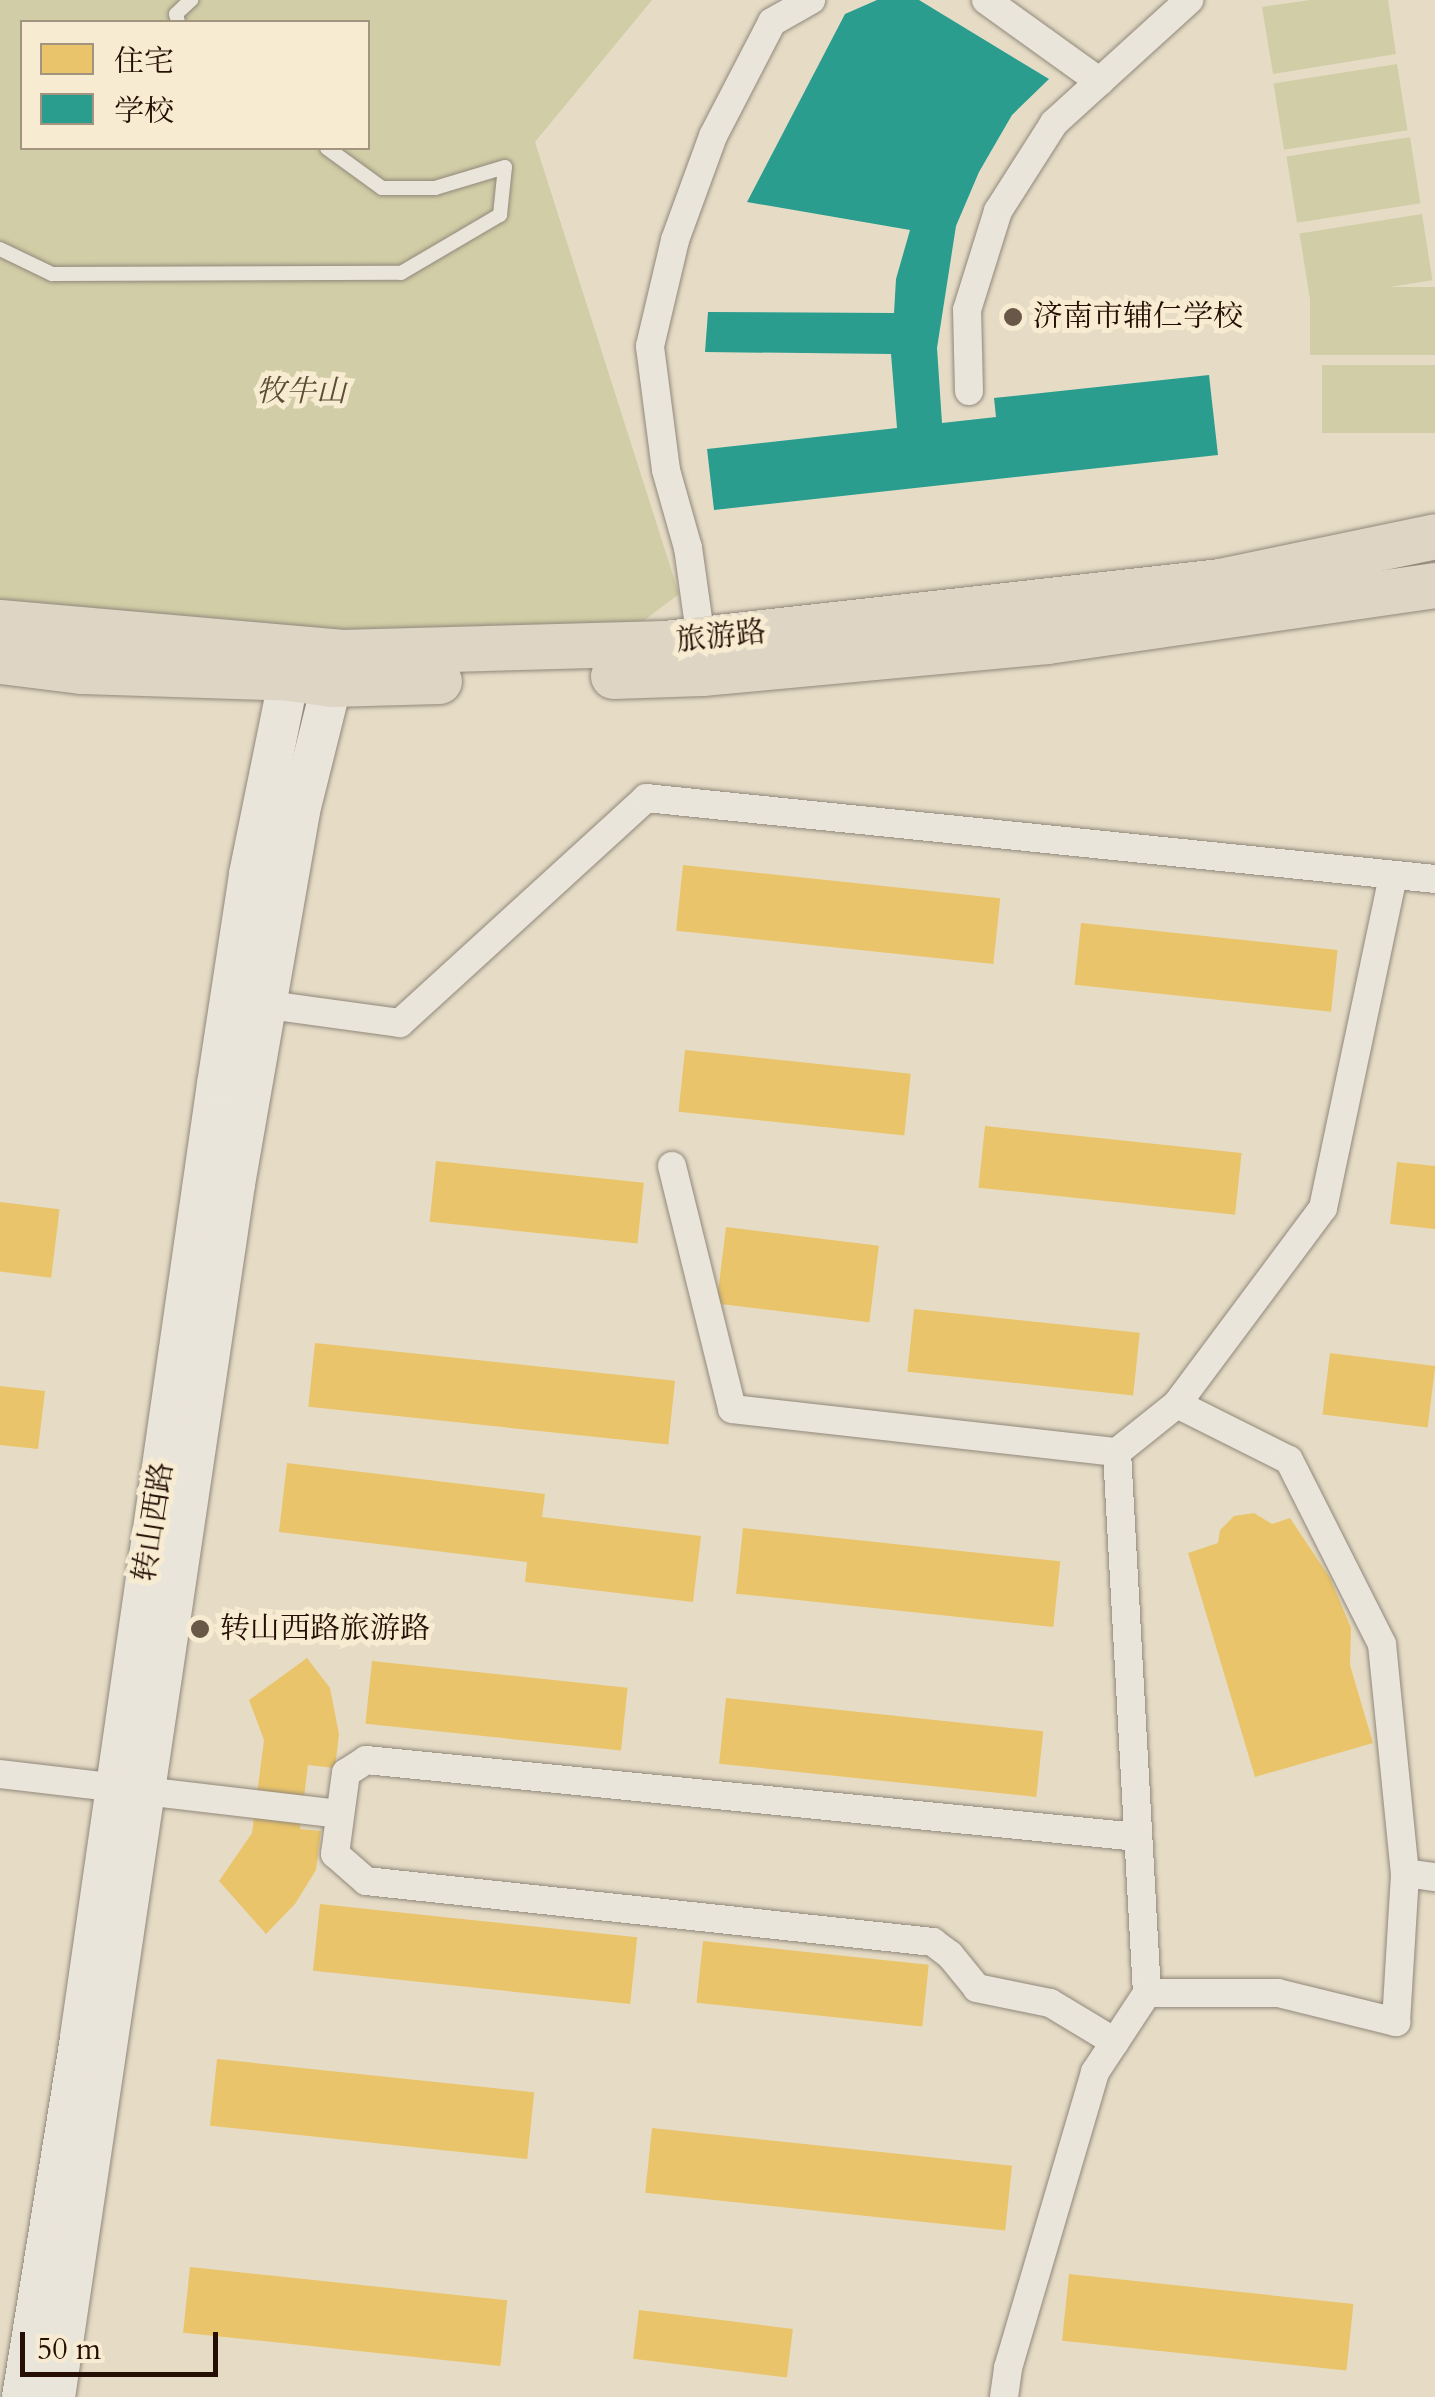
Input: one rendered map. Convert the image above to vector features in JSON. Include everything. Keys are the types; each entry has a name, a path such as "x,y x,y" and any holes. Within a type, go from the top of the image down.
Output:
{"main road":[{"name":"旅游路","path":"0,622 312,666 701,640 1220,581 1435,536"},
{"name":"旅游路","path":"0,661 82,671 312,666 702,673 1047,641 1435,585"},
{"name":"转山西路","path":"22,2397 234,1184 269,1005 300,811 312,666"},
{"name":"转山西路","path":"55,2397 238,950 312,666"}],"street":[{"path":"701,640 688,548 666,470 650,346 675,240 713,136 772,22 811,0"},
{"path":"986,0 1100,82"},
{"path":"969,392 967,310 998,211 1054,123 1188,0"},
{"path":"269,1005 400,1024 646,798 1435,880"},
{"path":"672,1166 732,1409 1117,1452 1177,1404 1323,1208 1392,876"},
{"path":"1147,1993 1278,1993 1396,2022 1406,1873 1382,1644 1289,1460 1177,1404"},
{"path":"1004,2397 1008,2368 1095,2072 1147,1993 1117,1452"},
{"path":"1115,2042 1050,2003 978,1988 950,1955 933,1942 366,1881 335,1854 346,1773 366,1760 1138,1837"},
{"path":"0,1774 340,1814"},
{"path":"1406,1873 1435,1877"}],"lane":[{"path":"178,20 176,14 191,0"},
{"path":"0,249 52,274 401,273 500,216 505,167 434,188 382,188 331,150"}],"green space":[{"name":"牧牛山","path":"0,0 652,0 535,142 679,594 642,622 307,638 0,609"},
{"path":"1310,0 1388,0 1396,54 1273,74 1262,7"},
{"path":"1397,64 1407,130 1284,150 1274,84"},
{"path":"1410,137 1420,203 1297,223 1287,157"},
{"path":"1422,214 1432,280 1310,300 1300,233"},
{"path":"1310,287 1435,287 1435,355 1310,355"},
{"path":"1322,365 1435,365 1435,433 1322,433"}],"building: 住宅":[{"path":"683,865 1000,898 993,964 676,931"},
{"path":"1081,923 1338,950 1331,1012 1075,985"},
{"path":"685,1050 911,1074 904,1135 679,1112"},
{"path":"985,1126 1242,1153 1235,1215 979,1188"},
{"path":"436,1161 644,1183 637,1244 430,1222"},
{"path":"1397,1162 1435,1166 1435,1229 1390,1224"},
{"path":"0,1202 60,1209 51,1278 0,1272"},
{"path":"726,1227 879,1246 869,1322 717,1303"},
{"path":"914,1309 1140,1333 1133,1395 907,1372"},
{"path":"315,1343 675,1381 668,1444 308,1407"},
{"path":"1330,1353 1435,1366 1428,1427 1322,1415"},
{"path":"0,1386 45,1391 38,1449 0,1445"},
{"path":"287,1463 545,1494 542,1517 701,1536 693,1602 525,1582 527,1562 279,1532"},
{"path":"1254,1513 1272,1524 1290,1518 1330,1578 1351,1628 1350,1665 1373,1743 1255,1777 1188,1553 1218,1543 1220,1530 1234,1516"},
{"path":"743,1528 1060,1561 1053,1627 736,1594"},
{"path":"307,1658 330,1688 339,1734 335,1768 308,1765 300,1829 321,1831 316,1870 295,1904 266,1934 219,1881 252,1833 264,1740 249,1700"},
{"path":"372,1661 628,1688 621,1751 365,1724"},
{"path":"726,1698 1043,1731 1036,1797 719,1764"},
{"path":"320,1904 637,1937 630,2004 313,1971"},
{"path":"703,1941 929,1965 922,2026 697,2003"},
{"path":"217,2059 534,2092 527,2159 210,2126"},
{"path":"652,2128 1012,2166 1005,2230 645,2193"},
{"path":"190,2267 507,2300 500,2366 183,2333"},
{"path":"1069,2274 1353,2304 1346,2371 1062,2341"},
{"path":"639,2310 793,2329 787,2378 633,2359"}],"building: 学校":[{"path":"877,0 919,0 1049,79 1012,115 979,172 956,226 937,348 942,423 996,417 994,398 1209,375 1218,455 714,510 707,449 897,428 891,354 705,352 708,312 894,313 896,279 910,230 747,202 845,14"}],"place":[{"name":"济南市辅仁学校","path":"1013,317"},
{"name":"转山西路旅游路","path":"200,1629"}]}
